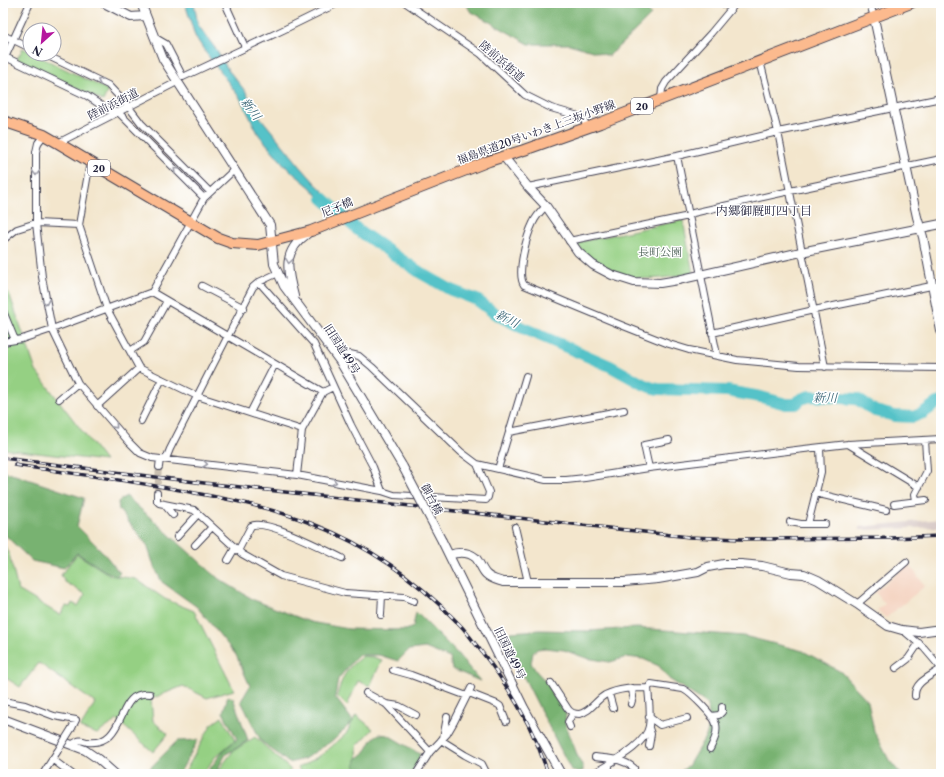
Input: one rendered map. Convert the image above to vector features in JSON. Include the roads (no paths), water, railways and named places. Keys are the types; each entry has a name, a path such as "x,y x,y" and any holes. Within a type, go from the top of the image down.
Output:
{"main road":[{"name":"福島県道20号いわき上三坂小野線","path":"372,206 489,161 587,128 911,3"},
{"name":"20","path":"3,121 44,136 58,143 218,238 232,243 258,245 311,231"},
{"name":"尼子橋","path":"311,231 372,206"}],"street":[{"path":"30,3 14,40 4,58 87,96 108,110 118,112 204,198"},
{"path":"104,3 132,17 145,16"},
{"name":"旧国道49号","path":"141,3 163,59 270,225 274,264 284,286 339,360 403,467"},
{"path":"226,3 245,47"},
{"path":"154,36 166,44 183,77 338,3"},
{"name":"陸前浜街道","path":"406,3 481,54 525,95 551,108 575,115 584,120 587,128"},
{"path":"661,99 662,89 666,82 711,33 734,5 723,3"},
{"path":"870,3 894,107 941,331"},
{"path":"3,35 22,44"},
{"path":"760,61 778,132 825,366"},
{"path":"61,62 108,85 128,106 141,123 210,192"},
{"name":"陸前浜街道","path":"58,143 177,82"},
{"path":"528,187 941,98"},
{"path":"44,136 38,143 36,152 36,223 42,277 52,329 78,383 140,453 152,458 297,475 382,491 394,495 486,500 489,492 477,464"},
{"path":"504,156 528,187 546,206 578,252 593,265 612,275 640,283 660,283 701,275 802,252 941,224"},
{"path":"677,156 717,355"},
{"path":"569,241 689,216 693,213 790,191 941,159"},
{"path":"90,162 79,225 107,309 139,368 197,396 302,430"},
{"path":"3,342 22,339 52,329 152,292 204,198 234,170"},
{"path":"546,206 536,218 531,229 522,263 522,282 524,285 581,310 669,344 689,350 737,360 777,365 941,368"},
{"path":"3,240 18,229 36,223 79,225"},
{"path":"296,302 290,281 287,262 290,253 298,240 311,231"},
{"path":"159,467 170,449 254,287 259,282 278,272"},
{"path":"259,282 314,344 333,387 373,467 382,491"},
{"path":"712,333 941,284"},
{"path":"202,286 244,308"},
{"path":"152,292 323,392"},
{"path":"130,351 144,342 166,301"},
{"path":"3,311 15,340"},
{"path":"339,360 350,354 358,356 386,379 461,452 477,464 546,480 586,478 649,468 848,444 941,438"},
{"path":"250,413 276,364"},
{"path":"97,406 139,368"},
{"path":"498,469 526,376"},
{"path":"141,422 162,379"},
{"path":"59,399 78,383"},
{"path":"297,475 302,430 323,392 333,387"},
{"path":"509,432 624,410"},
{"path":"649,468 644,445 669,440"},
{"path":"916,501 915,494 928,467 925,440"},
{"path":"848,444 919,487"},
{"path":"808,524 820,472 820,448"},
{"name":"御台橋","path":"403,467 442,541"},
{"path":"157,493 157,501 164,504 190,509 198,514 237,550 272,572 290,579 345,593 404,597 414,601"},
{"path":"815,493 886,510"},
{"path":"894,504 926,500"},
{"path":"164,504 174,515"},
{"path":"177,537 198,514"},
{"path":"790,522 825,524"},
{"path":"228,560 237,550 251,526 257,524 304,539 342,558"},
{"path":"195,545 212,527"},
{"path":"515,527 528,582"},
{"name":"旧国道49号","path":"442,541 524,708 561,774"},
{"path":"449,555 456,552 466,553 476,559 486,574 503,582 624,582 651,580 698,572 708,567 724,564 762,566 791,573 804,574 818,580 857,604 888,626 902,630 919,632 941,629"},
{"path":"857,604 906,562"},
{"path":"381,615 382,595"},
{"path":"902,630 919,643 941,668 917,685 915,696"},
{"path":"896,668 908,659 919,643"},
{"path":"393,670 469,692 497,704 500,706 506,721"},
{"path":"551,683 568,709 573,713 581,714 604,696 620,690 648,688 651,684 688,691 711,716 716,724 716,734 710,749"},
{"path":"631,704 633,697 632,688"},
{"path":"648,688 649,728 651,734 649,746"},
{"path":"416,774 430,752 442,739 454,722 469,692"},
{"path":"73,744 78,741 100,741 109,736 115,728 127,704 136,696 143,693 150,694"},
{"path":"366,693 386,704 430,752"},
{"path":"609,694 613,708"},
{"path":"3,701 25,705 54,716 76,720 43,774"},
{"path":"386,704 399,706 416,715"},
{"path":"711,716 719,715 722,712 722,707"},
{"path":"570,727 568,722 573,713"},
{"path":"442,739 447,717"},
{"path":"649,717 660,725 687,718"},
{"path":"3,719 73,744 90,753 114,774"},
{"path":"593,774 643,740 649,728"},
{"path":"442,739 465,755 482,764 487,774"},
{"path":"596,757 616,759 627,763 634,768"},
{"path":"52,759 72,774"},
{"path":"604,774 609,767 609,764"}],"water":[{"path":"185,3 194,3 198,25 215,48 229,71 246,92 256,112 315,183 340,207 329,212 325,204 310,187 287,168 259,135 240,98 195,36"}],"waterway":[{"name":"新川","path":"323,198 359,231 421,273 451,290 477,300 497,315 523,328 610,366 650,387 658,389 727,391 761,397 786,404 796,404 801,399 810,396 857,399 875,411 895,416 913,417 941,402"}],"tunnel":[{"path":"157,493 159,467"}],"railway":[{"path":"3,458 204,483 689,537 740,539 891,538 941,536"},
{"path":"15,465 150,485 240,502 284,514 313,524 353,542 372,553 408,578 442,607 460,625 489,661 510,692 528,724 548,774"}],"district":[{"name":"内郷御厩町四丁目","path":"764,211"}],"park label":[{"name":"長町公園","path":"660,252"}]}
